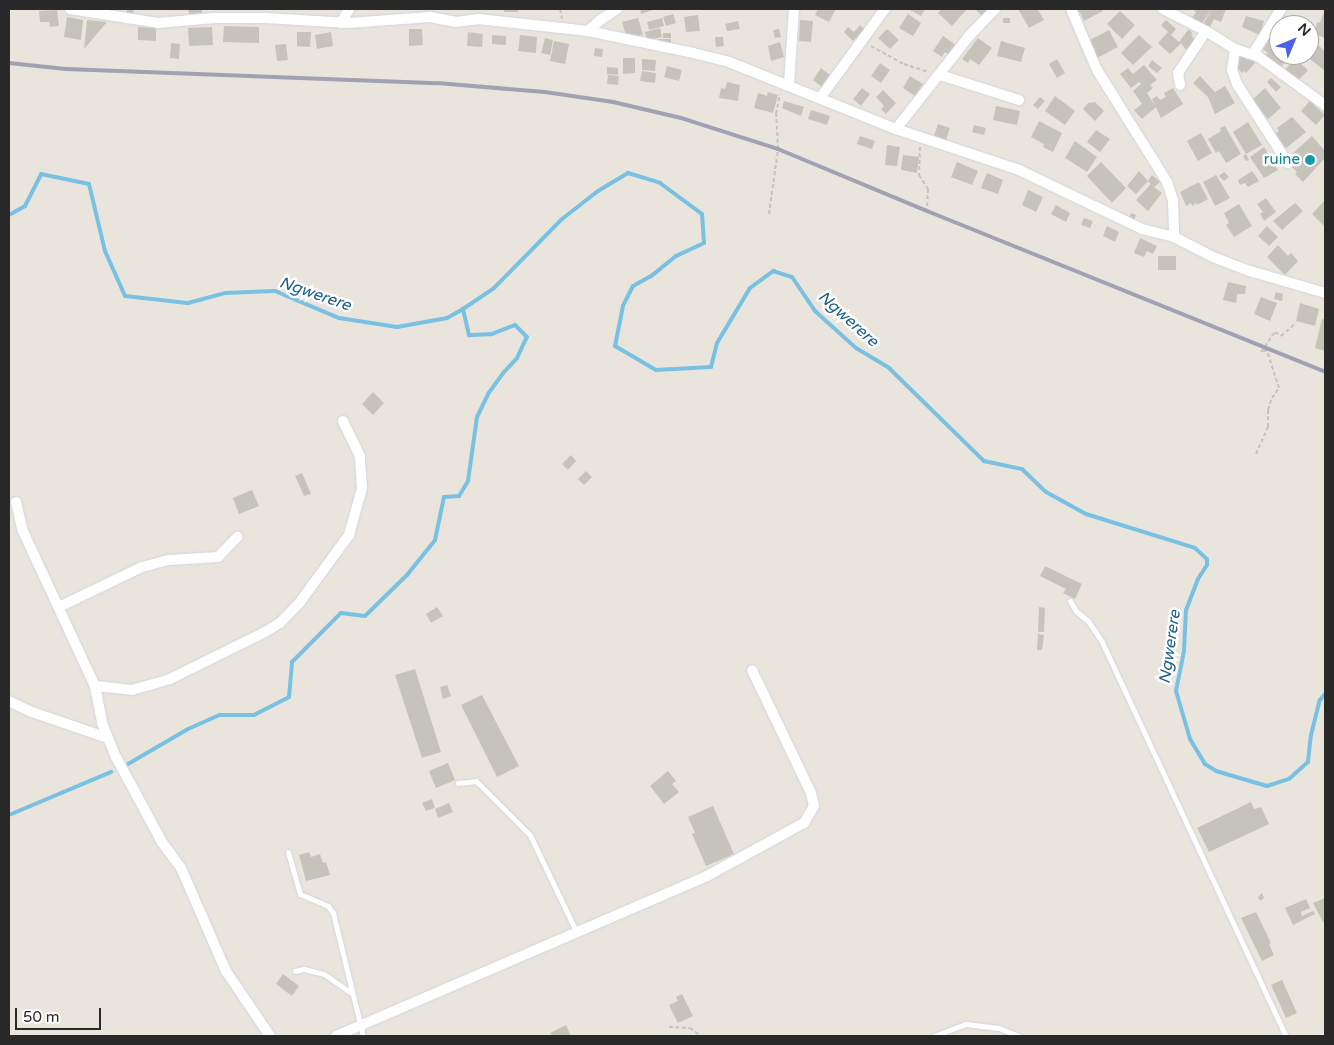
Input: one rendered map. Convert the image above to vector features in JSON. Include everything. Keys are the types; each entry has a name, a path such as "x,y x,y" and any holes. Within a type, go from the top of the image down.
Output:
{"street":[{"path":"70,9 158,23 208,14 341,23 430,17 455,22 478,20 588,31 728,62 786,83 896,129 1019,170 1142,229 1174,237 1213,257 1250,271 1325,293"},
{"path":"341,23 349,9"},
{"path":"588,31 598,21 617,9"},
{"path":"786,83 794,9"},
{"path":"820,98 885,9"},
{"path":"896,129 970,35 995,9"},
{"path":"1071,9 1097,70 1167,182 1173,200 1174,237"},
{"path":"1163,9 1206,31 1234,49 1253,54 1325,105"},
{"path":"1253,54 1281,9"},
{"path":"1180,85 1178,73 1206,31"},
{"path":"1234,49 1232,70 1237,84 1288,163"},
{"path":"940,74 1019,100"},
{"path":"96,686 132,690 170,678 265,632 280,623 300,602 349,535 362,488 360,456 342,421"},
{"path":"16,502 22,529 96,686 102,723 116,757 162,842 181,868 226,971 270,1036"},
{"path":"58,607 142,567 169,560 218,557 237,537"},
{"path":"336,1036 707,876 804,823 814,806 811,793 752,670"},
{"path":"9,701 32,712 108,738"}],"lane":[{"path":"1070,601 1076,611 1088,621 1102,642 1286,1036"},
{"path":"458,783 476,781 530,835 577,933"},
{"path":"288,852 300,894 328,906 333,913 363,1036"},
{"path":"295,971 304,969 324,974 353,994"},
{"path":"934,1036 966,1024 999,1028 1019,1036"}],"path":[{"path":"862,41 904,64 940,74"},
{"path":"769,214 778,149 776,114 786,83"},
{"path":"920,137 919,175 928,189 926,211"},
{"path":"1256,454 1268,427 1268,410 1272,398 1279,388 1267,350 1261,352 1275,332 1281,336 1295,324"},
{"path":"669,1027 690,1028 701,1036"}],"building":[{"path":"127,9 133,9 134,13 127,14"},
{"path":"188,9 202,9 202,13 189,14"},
{"path":"504,9 518,9 518,12 504,12"},
{"path":"640,9 656,9 641,14"},
{"path":"818,9 836,9 829,22 815,15"},
{"path":"908,9 925,9 921,16"},
{"path":"942,9 967,9 952,26 938,13"},
{"path":"975,9 994,9 984,18"},
{"path":"1018,9 1041,9 1038,10 1044,20 1029,28"},
{"path":"1078,9 1101,9 1103,11 1084,21"},
{"path":"1192,9 1212,9 1200,26 1191,19 1196,12"},
{"path":"1212,9 1226,9 1221,22 1214,19 1210,27 1203,24"},
{"path":"57,10 59,26 50,27 49,22 40,22 39,11"},
{"path":"1120,11 1135,25 1122,39 1107,24"},
{"path":"673,14 676,23 666,26 663,17"},
{"path":"908,14 921,23 913,36 899,28"},
{"path":"1323,14 1325,15 1325,38 1319,36"},
{"path":"698,15 700,31 686,32 684,17"},
{"path":"1246,16 1264,21 1260,35 1242,27"},
{"path":"67,17 83,20 81,40 64,37"},
{"path":"638,18 643,35 627,39 622,22"},
{"path":"662,18 664,26 649,30 647,22"},
{"path":"1003,18 1010,18 1010,23 1003,23"},
{"path":"87,20 107,22 84,49"},
{"path":"800,20 813,21 811,42 799,41"},
{"path":"1166,20 1176,29 1171,35 1179,42 1189,29 1193,34 1191,35 1195,40 1186,50 1181,43 1170,54 1158,43 1168,32 1161,25"},
{"path":"738,21 740,29 727,31 725,24"},
{"path":"860,25 865,29 853,41 844,32 848,27 854,32"},
{"path":"224,26 259,27 259,43 223,42"},
{"path":"138,27 156,28 156,41 138,40"},
{"path":"212,27 213,45 189,46 188,28"},
{"path":"660,28 662,37 647,40 645,32"},
{"path":"409,29 422,29 423,45 409,46"},
{"path":"779,29 781,37 775,38 773,30"},
{"path":"887,29 899,40 890,49 878,38"},
{"path":"1109,30 1118,47 1097,58 1088,41"},
{"path":"297,32 311,32 310,47 297,46"},
{"path":"331,32 333,46 317,49 315,35"},
{"path":"468,32 483,34 482,47 467,46"},
{"path":"663,33 671,33 671,38 663,38"},
{"path":"492,35 506,36 506,45 492,44"},
{"path":"520,35 537,37 536,53 518,51"},
{"path":"1139,35 1152,47 1133,65 1121,53"},
{"path":"943,36 956,45 949,55 945,52 942,57 933,51"},
{"path":"715,37 723,37 724,46 716,47"},
{"path":"1269,37 1269,58 1265,55 1268,53 1260,47"},
{"path":"545,38 553,40 550,55 541,53"},
{"path":"978,38 992,48 979,65 970,59 968,63 962,59"},
{"path":"658,39 671,39 671,44 658,44"},
{"path":"554,41 569,44 565,64 550,61"},
{"path":"1001,41 1025,48 1021,62 997,56"},
{"path":"780,42 784,57 771,61 768,46"},
{"path":"171,43 180,44 179,59 170,58"},
{"path":"286,44 288,60 277,61 275,45"},
{"path":"1319,46 1325,51 1325,71 1318,65"},
{"path":"595,48 603,49 602,57 594,56"},
{"path":"1242,54 1247,60 1250,58 1255,63 1246,73 1244,71 1242,73 1233,63"},
{"path":"623,58 635,58 635,73 623,74"},
{"path":"642,59 656,60 655,71 642,70"},
{"path":"1057,59 1065,73 1057,78 1049,64"},
{"path":"1152,60 1162,68 1157,73 1148,66"},
{"path":"880,63 890,70 881,83 871,76"},
{"path":"1144,65 1157,80 1150,85 1153,88 1147,93 1156,107 1142,119 1134,110 1142,104 1133,91 1141,84 1139,82 1131,88 1120,74 1128,68 1133,74"},
{"path":"1290,65 1302,65 1308,70 1298,81 1285,70"},
{"path":"667,66 682,70 679,81 664,77"},
{"path":"607,67 618,68 618,75 607,74"},
{"path":"821,68 830,75 822,87 813,80"},
{"path":"642,71 656,73 655,83 640,81"},
{"path":"608,75 619,76 618,85 607,84"},
{"path":"910,76 923,84 915,96 903,88"},
{"path":"1200,76 1215,92 1225,86 1235,103 1215,114 1208,97 1193,83"},
{"path":"1271,78 1281,87 1276,92 1267,82"},
{"path":"727,82 740,85 738,101 719,98 721,88 725,89"},
{"path":"862,88 870,94 861,106 853,99"},
{"path":"1173,88 1183,104 1161,118 1152,99 1157,96 1160,100 1166,97 1164,93"},
{"path":"1265,88 1281,108 1268,119 1252,100"},
{"path":"883,90 896,103 886,114 881,109 884,106 876,97"},
{"path":"768,92 778,95 773,113 754,108 758,93 767,96"},
{"path":"1055,96 1075,111 1065,125 1045,111"},
{"path":"1040,97 1045,101 1038,109 1033,105"},
{"path":"784,101 804,107 801,116 782,108"},
{"path":"1310,101 1325,115 1316,125 1301,111"},
{"path":"1095,102 1104,111 1095,121 1083,109 1088,103"},
{"path":"996,106 1020,111 1017,125 993,120"},
{"path":"811,110 830,116 827,125 808,119"},
{"path":"1292,117 1306,132 1285,149 1274,135 1279,131 1277,128"},
{"path":"1039,121 1062,133 1053,152 1043,147 1044,144 1031,137"},
{"path":"1248,122 1262,145 1246,154 1233,132"},
{"path":"938,124 950,128 946,140 934,136"},
{"path":"974,125 986,128 984,135 972,132"},
{"path":"1225,126 1241,154 1226,163 1219,151 1216,153 1208,139 1221,131 1220,128"},
{"path":"1096,130 1110,139 1100,152 1087,142"},
{"path":"1201,133 1212,153 1198,161 1187,141"},
{"path":"860,136 875,141 872,149 857,144"},
{"name":"ruine","path":"1312,136 1325,151 1325,158 1303,182 1295,174 1297,172 1292,167 1298,161 1292,154"},
{"path":"1075,141 1097,157 1087,172 1065,158"},
{"path":"887,145 900,147 897,166 885,165"},
{"path":"1264,147 1278,170 1264,178 1250,157"},
{"path":"1246,154 1249,160 1246,161 1243,156"},
{"path":"903,155 919,157 917,173 901,170"},
{"path":"957,162 978,171 972,185 951,177"},
{"path":"1101,162 1126,188 1112,203 1087,176"},
{"path":"1139,171 1148,181 1136,194 1127,186"},
{"path":"1252,171 1259,181 1248,187 1245,183 1240,185 1238,180"},
{"path":"1224,172 1229,177 1224,181 1219,176"},
{"path":"987,173 1003,180 998,194 981,188"},
{"path":"1152,175 1160,182 1154,187 1162,193 1148,211 1136,200 1151,184 1148,181"},
{"path":"1216,175 1230,198 1215,206 1203,182"},
{"path":"1199,182 1208,199 1197,205 1196,203 1192,206 1191,203 1186,206 1180,192"},
{"path":"1028,190 1043,197 1036,212 1022,205"},
{"path":"1266,198 1276,212 1264,221 1260,214 1263,212 1257,204"},
{"path":"1325,200 1325,227 1312,214"},
{"path":"1295,203 1303,211 1282,230 1273,221"},
{"path":"1239,204 1252,226 1234,237 1226,225 1229,223 1224,213"},
{"path":"1056,205 1070,213 1066,222 1051,214"},
{"path":"1131,213 1136,215 1134,221 1129,219"},
{"path":"1084,218 1093,221 1090,228 1081,225"},
{"path":"1107,226 1119,232 1115,242 1103,236"},
{"path":"1267,226 1278,237 1269,246 1258,236"},
{"path":"1140,238 1157,246 1153,254 1147,251 1144,257 1134,253"},
{"path":"1278,245 1288,256 1291,253 1298,261 1285,275 1267,257"},
{"path":"1158,256 1176,256 1176,270 1158,270"},
{"path":"1228,282 1246,286 1245,294 1237,294 1236,303 1223,300"},
{"path":"1276,292 1283,294 1282,301 1274,299"},
{"path":"1261,297 1277,303 1270,321 1254,314"},
{"path":"1300,303 1319,309 1315,326 1296,321"},
{"path":"1322,319 1325,320 1325,351 1315,348"},
{"path":"373,392 384,403 373,415 362,404"},
{"path":"571,455 576,461 568,470 562,464"},
{"path":"586,471 592,477 584,485 578,479"},
{"path":"302,473 311,494 304,496 295,476"},
{"path":"252,490 259,506 239,514 233,498"},
{"path":"1045,566 1082,584 1075,599 1063,593 1066,589 1040,576"},
{"path":"437,607 443,616 431,623 426,614"},
{"path":"1039,607 1045,608 1044,632 1038,632"},
{"path":"1038,634 1044,635 1042,650 1037,650"},
{"path":"415,669 441,752 422,758 395,675"},
{"path":"447,685 451,696 443,699 440,687"},
{"path":"482,695 519,766 497,777 461,705"},
{"path":"448,763 455,780 436,788 429,771"},
{"path":"668,771 676,781 672,784 679,792 664,804 650,786"},
{"path":"432,799 435,808 426,811 422,803"},
{"path":"1251,802 1254,809 1261,807 1269,824 1209,852 1197,828"},
{"path":"449,803 453,812 438,818 435,809"},
{"path":"713,806 734,854 706,866 692,834 695,833 688,817"},
{"path":"309,852 311,857 320,854 323,863 326,862 330,875 306,881 299,855"},
{"path":"1262,893 1264,898 1260,901 1258,897"},
{"path":"1325,898 1325,921 1323,922 1313,903"},
{"path":"1306,899 1310,908 1301,912 1302,916 1313,911 1315,914 1293,925 1285,908"},
{"path":"1256,912 1271,943 1269,944 1274,955 1262,961 1241,918"},
{"path":"283,974 299,986 292,996 276,984"},
{"path":"1282,980 1297,1013 1286,1018 1271,985"},
{"path":"682,994 693,1016 678,1023 669,1005 678,1001 676,997"},
{"path":"566,1025 571,1036 552,1036 550,1033"}],"waterway":[{"name":"Ngwerere","path":"9,215 25,206 41,174 89,184 105,251 125,296 188,303 225,293 275,291 339,318 397,327 447,318 463,309 494,288 562,219 598,191 628,173 660,183 702,214 704,243 676,256 651,276 633,286 623,306 615,346 656,370 711,367 717,343 750,288 773,271 792,277 815,311 856,348 889,368 984,461 1022,469 1046,492 1086,514 1195,548 1207,559 1207,565 1198,579 1186,610 1184,651 1176,691 1190,739 1205,764 1216,771 1267,786 1289,779 1308,762 1311,735 1320,700 1325,694"},
{"path":"128,764 188,729 220,715 254,715 289,697 292,662 341,613 365,616 407,575 435,540 444,497 459,496 468,481 477,417 488,394 517,358 527,337 515,325 491,334 469,335 463,309"},
{"path":"9,815 111,772"}],"railway":[{"path":"9,63 66,69 437,83 545,92 613,102 681,118 778,149 1325,372"}],"place":[{"name":"ruine","path":"1310,160"}]}
